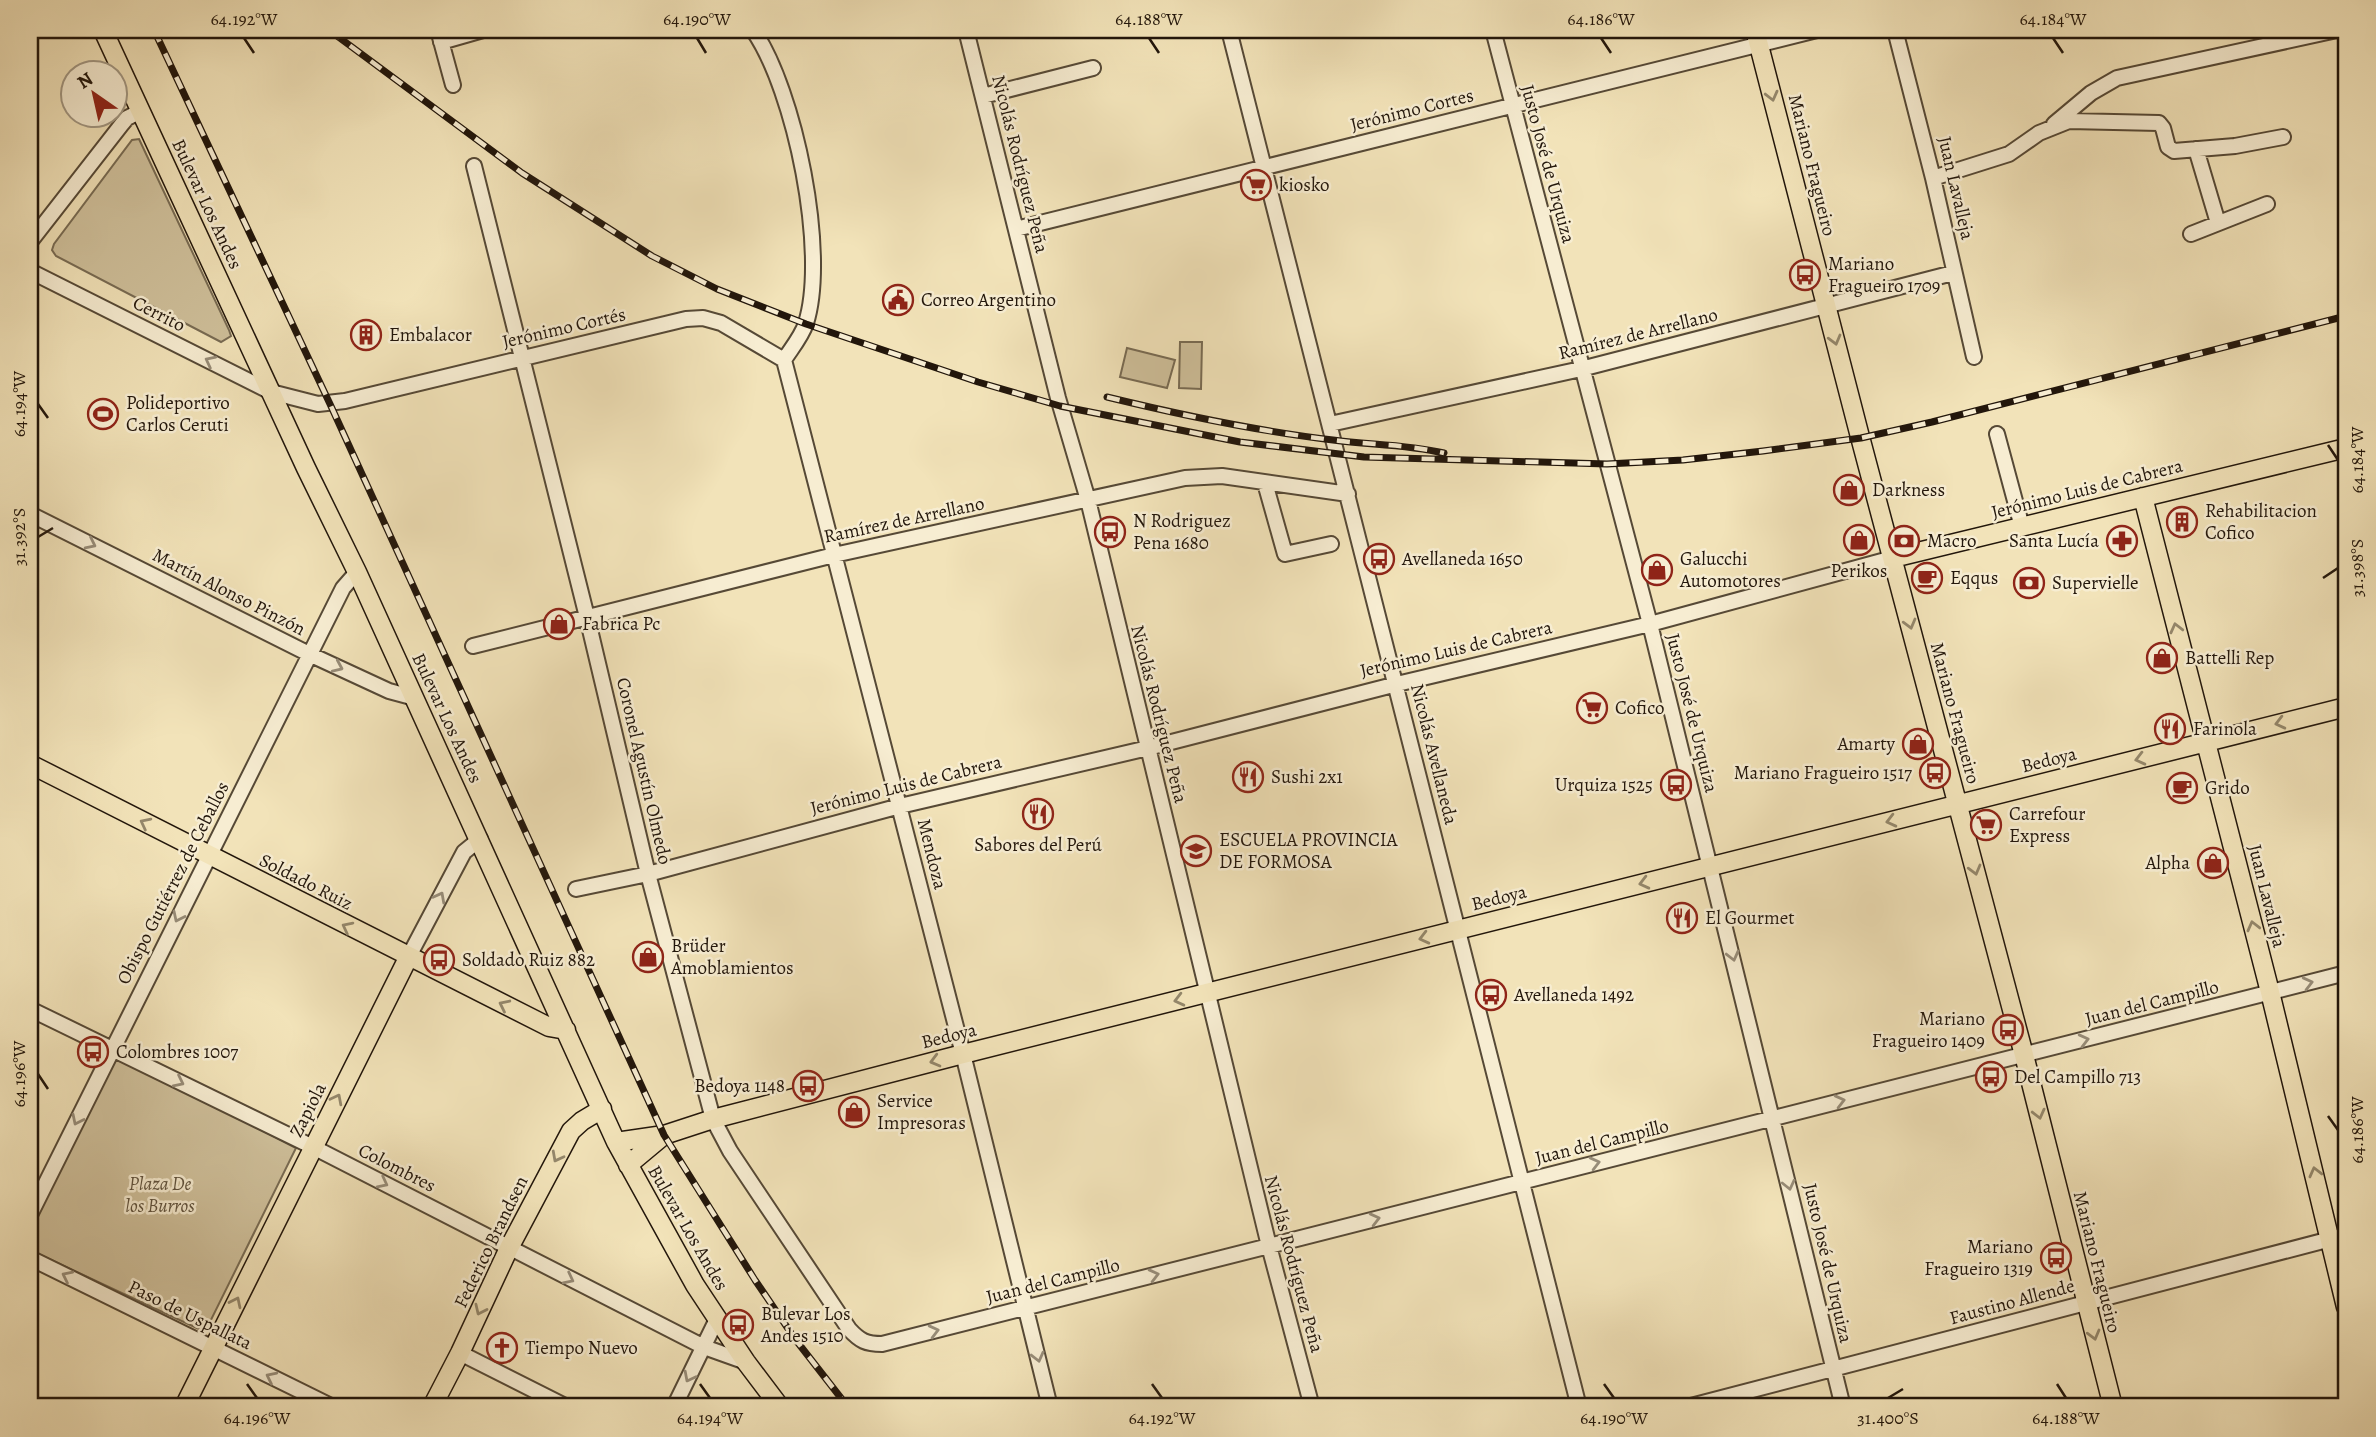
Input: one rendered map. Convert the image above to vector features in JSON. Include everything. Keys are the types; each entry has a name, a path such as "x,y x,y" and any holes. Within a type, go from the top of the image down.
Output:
{"main road":[{"name":"Bulevar Los Andes","path":"103,30 357,572 616,1142 695,1285 746,1362 780,1407"},
{"name":"Mariano Fragueiro","path":"1757,37 2024,1055 2113,1407"},
{"name":"Jerónimo Luis de Cabrera","path":"1893,558 2346,448"},
{"name":"Juan Lavalleja","path":"2143,497 2270,992 2339,1237 2346,1307"},
{"name":"Bedoya","path":"616,1142 664,1135 713,1119 963,1054 2346,707"},
{"name":"Soldado Ruiz","path":"30,764 408,958 549,1027 566,1030"},
{"name":"Zapiola","path":"184,1407 408,958"},
{"name":"Federico Brandsen","path":"432,1407 509,1248 571,1131 602,1109"},
{"name":"Bedoya","path":"628,1165 664,1135"}],"street":[{"path":"453,85 439,36 483,30"},
{"path":"753,30 780,82 803,170 813,240 813,282 806,324 784,360"},
{"name":"Nicolás Rodríguez Peña","path":"966,30 1058,398 1088,500 1269,1246 1312,1407"},
{"name":"Nicolás Avellaneda","path":"1229,30 1524,1181 1579,1407"},
{"name":"Justo José de Urquiza","path":"1493,30 1650,624 1843,1407"},
{"name":"Jerónimo Cortes","path":"1016,229 1512,105 1757,37 1817,30"},
{"name":"Juan Lavalleja","path":"1895,30 1933,178 1974,357"},
{"path":"1933,178 2009,154 2050,127 2091,93 2117,78 2337,30"},
{"path":"983,96 1093,68"},
{"path":"30,242 127,118 141,111"},
{"path":"2050,127 2070,121 2158,123 2163,128 2168,147 2174,151 2235,146 2283,137"},
{"path":"2196,149 2218,223"},
{"name":"Coronel Agustín Olmedo","path":"474,166 648,874 713,1119 730,1152 849,1329 867,1344"},
{"path":"2191,234 2267,205"},
{"name":"Cerrito","path":"30,271 271,392"},
{"name":"Ramírez de Arrellano","path":"1330,424 1581,369 1953,273"},
{"name":"Jerónimo Cortés","path":"271,392 296,400 330,404 686,318 703,317 721,323 784,360"},
{"name":"Mendoza","path":"784,360 900,806 1050,1407"},
{"path":"1997,434 2022,527"},
{"name":"Ramírez de Arrellano","path":"473,646 834,555 1185,478 1206,476 1348,494"},
{"path":"1265,483 1285,554 1331,544"},
{"name":"Martín Alonso Pinzón","path":"30,514 309,654 389,691 415,698"},
{"name":"Jerónimo Luis de Cabrera","path":"576,889 648,874 900,806 1148,748 1396,684 1650,624 1893,558"},
{"name":"Obispo Gutiérrez de Ceballos","path":"30,1215 309,654 343,588 357,572"},
{"name":"Zapiola","path":"408,958 464,852 480,839"},
{"name":"Juan del Campillo","path":"867,1344 882,1344 2346,973"},
{"name":"Colombres","path":"30,1009 313,1147 704,1348 746,1362"},
{"name":"Faustino Allende","path":"1687,1407 2339,1237"},
{"name":"Paso de Uspallata","path":"30,1258 332,1407"},
{"path":"674,1407 717,1319"},
{"path":"460,1353 567,1407"}],"green space":[{"path":"139,139 229,330 231,336 221,342 56,256 52,250 132,140"},
{"path":"1180,342 1202,342 1201,389 1179,388"},
{"path":"1127,348 1175,360 1167,388 1120,377"},
{"name":"Plaza De los Burros","path":"115,1055 296,1148 205,1332 30,1250 30,1230"}],"railway":[{"path":"154,30 330,404 664,1135 755,1280 795,1339 848,1407"},
{"path":"329,30 522,173 652,256 717,289 806,324 978,382 1060,406 1240,442 1364,457 1607,464 1683,460 1763,451 1861,438 1932,422 2346,316"},
{"path":"1107,397 1276,432 1444,453"}],"place":[{"name":"kiosko","path":"1256,185"},
{"name":"Mariano Fragueiro 1709","path":"1805,275"},
{"name":"Correo Argentino","path":"898,300"},
{"name":"Embalacor","path":"366,335"},
{"name":"Polideportivo Carlos Ceruti","path":"103,414"},
{"name":"Darkness","path":"1849,490"},
{"name":"Rehabilitacion Cofico","path":"2182,522"},
{"name":"N Rodriguez Pena 1680","path":"1110,532"},
{"name":"Perikos","path":"1859,540"},
{"name":"Macro","path":"1904,541"},
{"name":"Santa Lucía","path":"2122,541"},
{"name":"Avellaneda 1650","path":"1379,559"},
{"name":"Galucchi Automotores","path":"1657,570"},
{"name":"Eqqus","path":"1927,578"},
{"name":"Supervielle","path":"2029,583"},
{"name":"Fabrica Pc","path":"559,624"},
{"name":"Battelli Rep","path":"2162,658"},
{"name":"Cofico","path":"1592,708"},
{"name":"Farinola","path":"2170,729"},
{"name":"Amarty","path":"1918,744"},
{"name":"Mariano Fragueiro 1517","path":"1935,773"},
{"name":"Sushi 2x1","path":"1248,777"},
{"name":"Urquiza 1525","path":"1676,785"},
{"name":"Grido","path":"2182,788"},
{"name":"Sabores del Perú","path":"1038,814"},
{"name":"Carrefour Express","path":"1986,825"},
{"name":"ESCUELA PROVINCIA DE FORMOSA","path":"1196,851"},
{"name":"Alpha","path":"2213,863"},
{"name":"El Gourmet","path":"1682,918"},
{"name":"Brüder Amoblamientos","path":"648,957"},
{"name":"Soldado Ruiz 882","path":"439,960"},
{"name":"Avellaneda 1492","path":"1491,995"},
{"name":"Mariano Fragueiro 1409","path":"2008,1030"},
{"name":"Colombres 1007","path":"93,1052"},
{"name":"Del Campillo 713","path":"1991,1077"},
{"name":"Bedoya 1148","path":"808,1086"},
{"name":"Service Impresoras","path":"854,1112"},
{"name":"Mariano Fragueiro 1319","path":"2056,1258"},
{"name":"Bulevar Los Andes 1510","path":"738,1325"},
{"name":"Tiempo Nuevo","path":"502,1348"}]}
